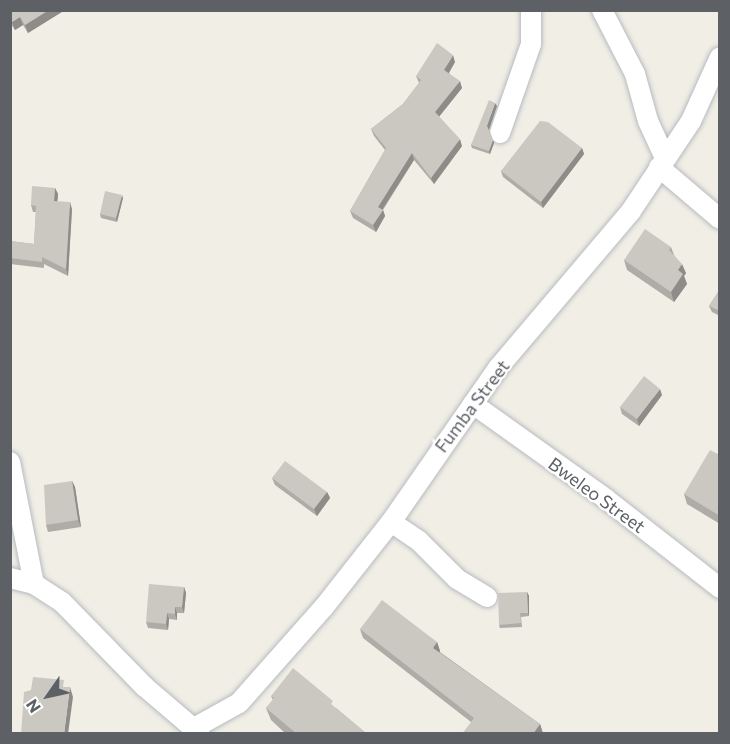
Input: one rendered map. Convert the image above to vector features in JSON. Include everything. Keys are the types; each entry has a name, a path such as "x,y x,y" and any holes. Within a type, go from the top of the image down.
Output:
{"street":[{"path":"500,133 531,44 531,10"},
{"path":"602,10 635,74 662,162 720,219"},
{"name":"Fumba Street","path":"197,731 239,703 324,607 391,522 473,404 548,305 631,211 691,122 720,57"},
{"name":"Bweleo Street","path":"473,404 606,499 720,588"},
{"path":"10,462 34,584"},
{"path":"391,522 418,540 457,579 487,597"},
{"path":"10,578 34,584 62,602 145,687 197,731"}],"building":[{"path":"10,10 49,10 25,25 20,17 12,22 10,20"},
{"path":"437,43 453,55 444,70 460,81 435,112 460,139 431,178 412,153 378,207 383,210 373,225 350,211 386,148 371,129 403,104 421,80 416,76"},
{"path":"489,100 495,103 487,126 493,140 489,151 471,145"},
{"path":"540,121 548,122 582,148 541,202 501,171"},
{"path":"32,186 55,188 54,201 70,202 66,269 42,257 42,262 10,258 10,241 34,244 36,206 31,205"},
{"path":"105,191 122,195 116,218 100,214"},
{"path":"645,229 671,247 669,250 682,264 678,270 683,274 671,292 624,260"},
{"path":"720,289 720,311 709,306"},
{"path":"644,376 660,389 637,419 620,407"},
{"path":"710,450 720,455 720,516 684,494"},
{"path":"285,461 327,492 314,509 272,478"},
{"path":"72,481 78,520 46,525 44,485"},
{"path":"149,584 184,587 182,607 175,607 175,614 167,613 166,624 146,622"},
{"path":"527,592 528,613 520,613 521,623 499,625 498,593"},
{"path":"382,600 437,642 433,648 540,724 533,734 462,734 474,718 360,629"},
{"path":"293,668 333,701 331,704 367,734 297,734 266,708 274,698 271,696"},
{"path":"33,677 64,680 63,687 70,687 64,734 21,734 24,692 31,690"}]}
